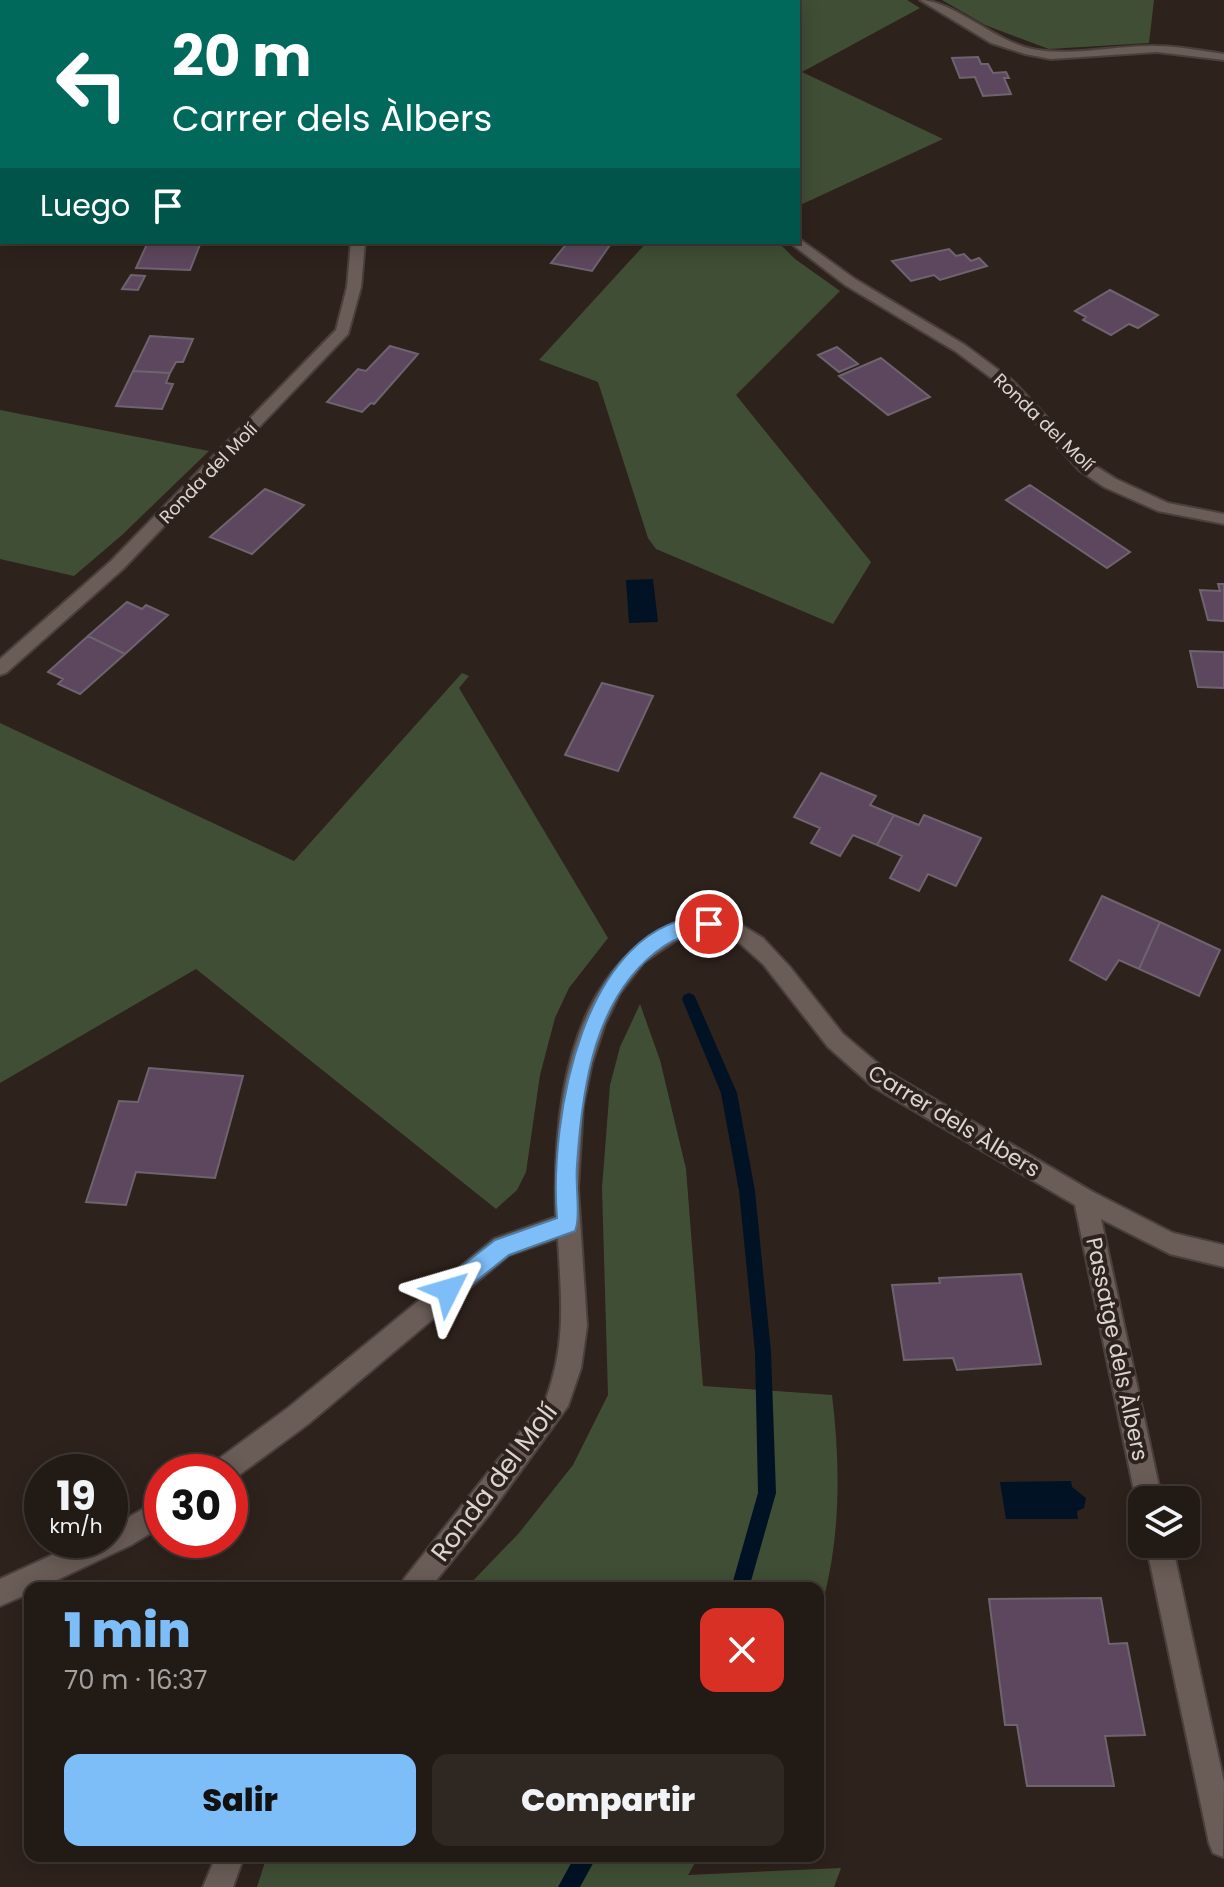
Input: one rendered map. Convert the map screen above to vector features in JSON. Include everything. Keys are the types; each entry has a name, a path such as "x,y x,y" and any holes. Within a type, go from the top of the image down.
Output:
{"street":[{"path":"925,0 995,41 1051,56 1157,49 1224,57"},
{"name":"Ronda del Molí","path":"0,669 128,554 343,331 354,287 358,244"},
{"name":"Ronda del Molí","path":"800,244 850,282 960,348 1007,383 1084,466 1110,483 1164,507 1224,519"},
{"name":"Carrer dels Àlbers","path":"568,1224 565,1190 571,1106 584,1052 597,1018 614,987 634,962 658,940 691,924 725,925 760,947 850,1055 880,1079 1085,1199 1170,1243 1224,1256"},
{"name":"Passatge dels Àlbers","path":"1085,1199 1146,1486"},
{"path":"246,1454 298,1416 502,1247 568,1224"},
{"name":"Ronda del Molí","path":"418,1582 556,1406 569,1368 575,1326 568,1224"},
{"path":"0,1593 122,1536 144,1522"},
{"path":"1162,1558 1223,1843"},
{"path":"218,1887 228,1862"}],"green space":[{"path":"800,0 907,0 920,8 802,72 943,139 800,205"},
{"path":"942,0 1154,0 1149,43 1049,49 985,25"},
{"path":"645,244 780,244 795,259 840,291 736,395 871,562 833,624 656,549 648,538 598,382 539,360"},
{"path":"0,410 209,451 122,535 74,576 0,559"},
{"path":"462,673 469,676 459,688 608,938 569,988 555,1018 540,1075 526,1172 517,1190 496,1209 196,969 0,1083 0,723 294,861"},
{"path":"640,1004 660,1060 686,1169 703,1386 832,1395 837,1451 837,1507 824,1598 824,1582 472,1582 519,1533 573,1465 608,1395 602,1188 610,1085 620,1047"},
{"path":"265,1862 696,1862 688,1875 841,1868 834,1887 257,1887"}],"water":[{"path":"653,579 658,622 629,623 626,580"},
{"path":"1071,1481 1072,1487 1086,1498 1084,1508 1077,1511 1078,1519 1006,1519 1000,1482"}],"building":[{"path":"978,57 981,64 988,64 993,73 1006,72 1009,78 1004,78 1011,94 983,96 975,77 960,78 952,58"},
{"path":"147,244 200,244 190,270 136,268"},
{"path":"566,244 611,244 592,271 551,263"},
{"path":"949,249 956,256 964,254 971,261 979,258 987,266 940,280 934,275 911,281 892,261"},
{"path":"131,275 145,276 138,290 122,289"},
{"path":"1110,290 1158,315 1138,328 1129,324 1111,335 1083,320 1086,317 1075,311"},
{"path":"150,336 193,339 183,362 176,362 170,373 133,371"},
{"path":"390,346 418,354 374,404 371,403 362,412 327,402 358,369 366,371"},
{"path":"837,347 858,364 839,372 818,355"},
{"path":"881,358 930,397 888,415 839,376"},
{"path":"133,371 170,373 166,383 173,384 162,409 116,406"},
{"path":"1030,485 1130,552 1107,568 1006,500"},
{"path":"265,489 304,505 252,554 210,537"},
{"path":"1218,584 1224,584 1224,621 1208,620 1200,590 1220,591"},
{"path":"127,602 142,609 146,605 168,615 125,654 88,636"},
{"path":"88,636 125,654 80,694 58,684 63,679 48,672"},
{"path":"1190,651 1224,652 1224,688 1198,687"},
{"path":"602,683 653,696 618,771 565,755"},
{"path":"821,773 876,796 870,805 894,815 877,845 853,835 840,856 811,843 820,828 794,817"},
{"path":"894,815 919,825 924,815 981,838 956,886 928,874 919,891 890,878 902,856 877,845"},
{"path":"1102,896 1160,922 1139,969 1119,960 1106,980 1070,960"},
{"path":"1160,922 1220,950 1199,996 1139,969"},
{"path":"149,1068 243,1076 215,1178 136,1172 126,1205 86,1202 119,1101 138,1102"},
{"path":"1021,1274 1041,1364 957,1370 953,1358 904,1360 892,1285 940,1283 939,1278"},
{"path":"1101,1598 1109,1644 1127,1643 1145,1735 1105,1736 1114,1786 1027,1786 1017,1725 1005,1725 989,1599"}],"waterway":[{"path":"689,999 729,1093 747,1191 763,1352 767,1493 742,1582"},
{"path":"568,1887 583,1862"}],"route":[{"path":"448,1290 502,1247 568,1224 565,1190 571,1106 584,1052 597,1018 614,987 634,962 658,940 691,924 709,924"}]}
